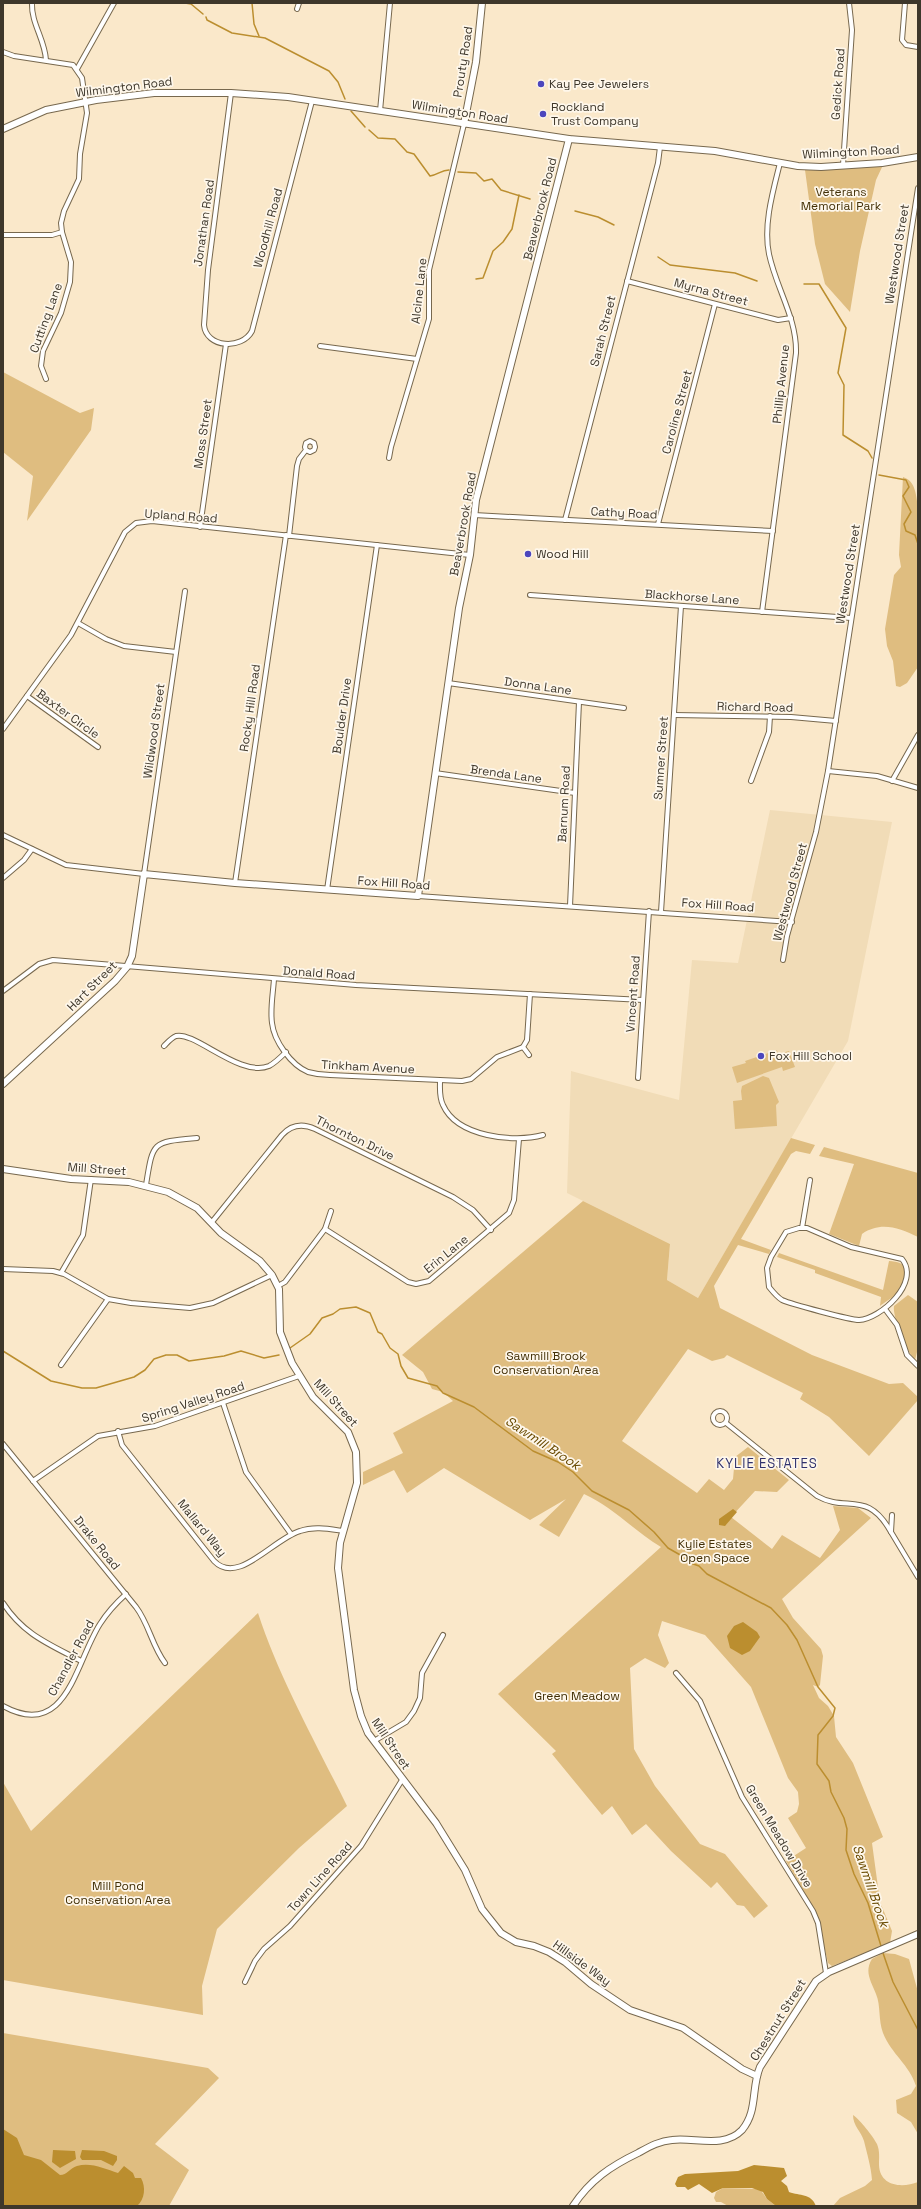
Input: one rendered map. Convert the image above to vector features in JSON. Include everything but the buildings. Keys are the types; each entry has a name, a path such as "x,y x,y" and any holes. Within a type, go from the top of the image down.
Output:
{"street":[{"path":"32,3 33,16 44,44 46,60"},
{"path":"3,52 18,56 69,63 77,69 114,3"},
{"path":"297,9 299,3"},
{"path":"380,111 390,3"},
{"name":"Prouty Road","path":"464,124 476,62 482,3"},
{"name":"Gedick Road","path":"843,166 852,30 849,3"},
{"path":"905,3 901,34 904,43 918,47"},
{"name":"Cutting Lane","path":"46,379 42,366 43,351 61,313 71,277 70,257 62,232 63,214 79,179 80,154 87,112 82,78 77,69"},
{"name":"Wilmington Road","path":"3,129 46,110 86,102 154,93 231,93 272,95 569,139 715,151 809,167 882,163 918,157"},
{"name":"Jonathan Road","path":"226,344 210,338 206,333 204,325 208,270 231,93"},
{"name":"Woodhill Road","path":"226,344 245,340 252,331 312,101"},
{"name":"Alcine Lane","path":"389,458 429,317 428,276 464,124"},
{"name":"Beaverbrook Road","path":"418,896 459,608 470,555 474,515 569,139"},
{"name":"Sarah Street","path":"565,520 658,160 660,147"},
{"name":"Phillip Avenue","path":"762,612 796,354 791,318 772,268 767,244 770,207 780,163"},
{"name":"Westwood Street","path":"783,960 816,832 828,771 918,188"},
{"path":"3,234 52,235 62,232"},
{"name":"Myrna Street","path":"627,281 779,320 791,318"},
{"name":"Caroline Street","path":"658,524 715,304"},
{"name":"Moss Street","path":"200,527 226,344"},
{"path":"320,346 417,359"},
{"name":"Rocky Hill Road","path":"235,883 297,466 299,459 306,450"},
{"name":"Cathy Road","path":"474,515 773,530"},
{"name":"Upland Road","path":"3,729 78,623 123,536 130,527 147,521 470,555"},
{"name":"Boulder Drive","path":"327,890 377,545"},
{"name":"Wildwood Street","path":"144,874 185,591"},
{"name":"Blackhorse Lane","path":"530,595 851,618"},
{"name":"Sumner Street","path":"661,912 681,606"},
{"path":"78,623 119,645 176,652"},
{"name":"Donna Lane","path":"448,683 624,708"},
{"name":"Baxter Circle","path":"27,696 98,747"},
{"name":"Barnum Road","path":"570,906 579,702"},
{"name":"Richard Road","path":"674,715 770,716 836,720"},
{"path":"751,781 770,729 770,716"},
{"path":"892,781 918,735"},
{"path":"828,771 877,776 918,788"},
{"name":"Brenda Lane","path":"435,774 575,794"},
{"name":"Fox Hill Road","path":"3,835 66,865 144,874 327,890 792,922"},
{"path":"3,878 24,860 32,849"},
{"name":"Hart Street","path":"3,1084 110,987 127,967 132,956 144,874"},
{"name":"Vincent Road","path":"638,1078 649,911"},
{"name":"Donald Road","path":"3,991 37,965 48,961 274,980 643,1000"},
{"name":"Tinkham Avenue","path":"274,980 271,1016 272,1028 277,1040 299,1066 313,1073 440,1081 469,1080 497,1057 523,1047"},
{"path":"529,1055 523,1047 527,1040 530,994"},
{"path":"164,1046 174,1037 185,1036 231,1060 259,1067 272,1064 286,1052"},
{"path":"440,1081 441,1100 452,1118 487,1136 518,1139 543,1135"},
{"name":"Thornton Drive","path":"212,1222 282,1135 290,1128 299,1125 315,1129 452,1197 473,1210 491,1230"},
{"path":"146,1185 150,1156 156,1147 172,1141 197,1138"},
{"name":"Erin Lane","path":"325,1229 404,1280 416,1284 426,1282 434,1278 508,1216 513,1206 518,1139"},
{"name":"Mill Street","path":"3,1169 71,1179 91,1179 146,1185 184,1199 212,1222 225,1236 263,1263 272,1275 278,1286 280,1332 299,1376 316,1401 346,1429 354,1447 357,1462 357,1483 338,1554 338,1568 354,1690 363,1722 374,1741 409,1788"},
{"path":"61,1273 83,1235 91,1179"},
{"path":"802,1228 810,1180"},
{"path":"278,1286 285,1282 325,1229 331,1212"},
{"path":"908,1292 885,1309 868,1318 852,1319 783,1300 769,1287 767,1268 770,1257 786,1232 807,1228 851,1247 898,1257 906,1262 912,1272"},
{"path":"3,1269 43,1270 61,1273 108,1299 160,1306 198,1307 213,1303 272,1275"},
{"path":"61,1365 108,1299"},
{"path":"885,1309 897,1325 906,1355 918,1366"},
{"name":"Spring Valley Road","path":"33,1481 94,1438 118,1431 155,1426 299,1376"},
{"path":"223,1403 246,1472 291,1534"},
{"path":"726,1423 817,1496 828,1500 856,1503 868,1507 883,1518 918,1577"},
{"name":"Mallard Way","path":"118,1431 123,1446 219,1566 230,1569 241,1568 291,1534 318,1528 343,1531"},
{"name":"Drake Road","path":"3,1444 142,1615 158,1653 165,1663"},
{"path":"891,1532 892,1515"},
{"name":"Chandler Road","path":"3,1706 27,1716 39,1715 49,1711 63,1698 99,1625 126,1594"},
{"path":"3,1604 14,1619 25,1630 81,1661"},
{"path":"374,1741 406,1722 414,1711 420,1698 422,1675 443,1635"},
{"name":"Green Meadow Drive","path":"676,1673 700,1701 742,1797 813,1911 818,1923 826,1973"},
{"name":"Town Line Road","path":"245,1982 255,1961 264,1949 290,1926 361,1846 402,1780"},
{"name":"Hillside Way","path":"409,1788 449,1843 466,1872 480,1905 501,1933 516,1942 534,1946 549,1952 565,1962 591,1984 630,2010 683,2028 742,2069 757,2076"},
{"name":"Chestnut Street","path":"573,2206 603,2172 658,2143 674,2139 717,2140 737,2134 752,2112 757,2076 767,2054 814,1982 826,1973 918,1934"}],"shaded area":[{"name":"Fox Hill School","path":"770,810 892,822 848,1041 698,1298 667,1280 670,1244 567,1193 571,1071 679,1100 692,960 738,963"},
{"path":"733,1509 737,1512 725,1526 719,1525 719,1519"},
{"path":"743,1622 757,1632 760,1637 750,1651 742,1655 730,1648 727,1636 734,1626"},
{"path":"3,2129 17,2138 24,2155 41,2160 60,2175 82,2165 98,2166 118,2173 124,2166 133,2173 135,2178 141,2178 144,2189 142,2200 137,2206 3,2206"},
{"path":"53,2150 75,2151 76,2159 60,2168 52,2162"},
{"path":"82,2150 104,2151 117,2156 117,2160 113,2166 101,2160 82,2160 80,2157"},
{"path":"754,2165 784,2168 787,2176 781,2181 787,2186 789,2192 808,2197 816,2206 776,2206 767,2199 763,2192 752,2188 723,2188 712,2193 699,2184 688,2190 685,2187 677,2187 675,2184 678,2177 685,2174 738,2171"}],"green space":[{"name":"Veterans Memorial Park","path":"883,165 876,180 860,251 850,312 825,284 815,244 805,170"},
{"path":"3,372 80,413 94,408 91,430 27,521 33,476 3,452"},
{"path":"903,477 913,485 918,507 918,667 907,683 900,687 896,686 893,661 887,646 885,629 894,575 901,567 899,555"},
{"path":"777,1050 778,1054 789,1051 795,1067 783,1071 782,1067 737,1083 732,1067 746,1063 745,1061"},
{"path":"763,1076 769,1078 779,1102 776,1105 777,1126 735,1129 733,1101 742,1100 742,1086"},
{"path":"791,1138 815,1145 810,1154 796,1151 791,1154 741,1239 771,1250 769,1254 738,1245 714,1286 720,1308 812,1355 889,1384 903,1383 918,1397 918,1400 869,1456 829,1417 800,1399 803,1393 727,1355 724,1358 712,1361 688,1349 622,1441 697,1493 709,1479 724,1490 733,1479 735,1457 748,1447 789,1480 777,1492 755,1491 731,1517 772,1549 782,1535 820,1558 840,1530 833,1506 858,1508 871,1518 782,1599 793,1618 821,1649 823,1656 820,1685 818,1687 813,1685 819,1698 828,1706 834,1716 836,1737 853,1763 883,1837 872,1843 880,1902 892,1931 890,1943 832,1966 828,1963 817,1914 786,1861 806,1848 788,1818 797,1812 799,1804 798,1792 788,1778 751,1687 705,1635 662,1621 658,1635 669,1663 665,1668 645,1658 630,1668 634,1749 655,1786 700,1844 725,1854 768,1906 754,1918 744,1906 737,1905 717,1882 711,1888 671,1851 646,1824 632,1835 612,1806 602,1815 552,1754 556,1751 498,1694 661,1547 614,1512 595,1499 584,1494 559,1537 539,1525 566,1499 530,1520 444,1468 407,1493 394,1470 363,1485 363,1472 403,1453 393,1433 453,1401 443,1392 432,1389 423,1372 402,1355 583,1201 670,1244 667,1280 698,1298"},
{"path":"824,1147 918,1173 918,1237 890,1227 876,1228 862,1234 859,1246 829,1234 854,1164 819,1156"},
{"path":"779,1253 883,1290 889,1261 898,1262 902,1264 907,1271 907,1282 900,1292 880,1306 881,1297 815,1273 815,1270 777,1257"},
{"path":"908,1295 918,1302 918,1348 915,1360 904,1342 894,1311 894,1306"},
{"name":"Mill Pond Conservation Area","path":"258,1613 287,1687 347,1806 299,1848 217,1929 202,1986 203,2015 3,1980 3,1782 31,1831"},
{"path":"883,1953 895,1954 909,1959 918,1992 918,2134 911,2122 897,2113 896,2100 911,2094 916,2086 913,2078 883,2033 880,2023 878,1999 868,1972 872,1959"},
{"path":"3,2033 208,2068 219,2078 155,2144 189,2170 169,2206 3,2206"},
{"path":"853,2115 866,2128 877,2144 880,2172 883,2178 888,2182 899,2185 918,2182 918,2206 833,2206 840,2198 865,2186 872,2180 864,2141 854,2122"},
{"path":"723,2188 760,2189 767,2199 776,2206 728,2206 721,2202 716,2202 714,2198 716,2192"}],"waterway":[{"path":"185,3 191,4 203,14"},
{"path":"252,3 254,24 259,36"},
{"path":"206,17 207,20 232,33 265,38 329,71 338,82 345,99"},
{"path":"351,111 365,127"},
{"path":"369,130 378,138 395,139 407,152 414,154 430,176 449,170"},
{"path":"458,172 476,173 484,181 492,179 501,190 530,199"},
{"path":"476,279 483,278 493,251 503,242 512,229 519,195"},
{"path":"575,211 598,217 614,225"},
{"path":"658,257 670,265 735,273 757,281"},
{"path":"804,284 819,284 846,328 838,373 844,385 843,435 868,451 872,458"},
{"path":"879,475 906,480 909,487 903,496 911,512 904,524 906,531 915,535 918,544"},
{"name":"Sawmill Brook","path":"290,1348 310,1334 322,1318 333,1314 340,1309 356,1307 370,1313 378,1332 382,1334 390,1348 398,1354 401,1366 408,1378 437,1386 443,1393 474,1407 533,1451 558,1462 573,1472 592,1491 629,1510 654,1532 668,1548 682,1556 685,1561 699,1566 707,1574 771,1608 787,1625 797,1640 818,1687 835,1708 833,1716 818,1735 817,1764 829,1781 831,1792 844,1818 847,1829 846,1850 854,1874 868,1903 881,1946"},
{"name":"Sawmill Brook","path":"3,1351 51,1381 82,1388 96,1388 134,1377 145,1370 154,1359 166,1355 177,1355 189,1361 224,1356 241,1351 264,1358 279,1355"},
{"name":"Sawmill Brook","path":"883,1953 893,1982 918,2030"}],"place":[{"name":"Kay Pee Jewelers","path":"541,84"},
{"name":"Rockland Trust Company","path":"543,114"},
{"name":"Wood Hill","path":"528,554"},
{"name":"Fox Hill School","path":"761,1056"}],"district":[{"name":"KYLIE ESTATES","path":"767,1463"}],"park label":[{"name":"Sawmill Brook Conservation Area","path":"546,1363"},
{"name":"Kylie Estates Open Space","path":"715,1551"},
{"name":"Green Meadow","path":"577,1696"}]}
